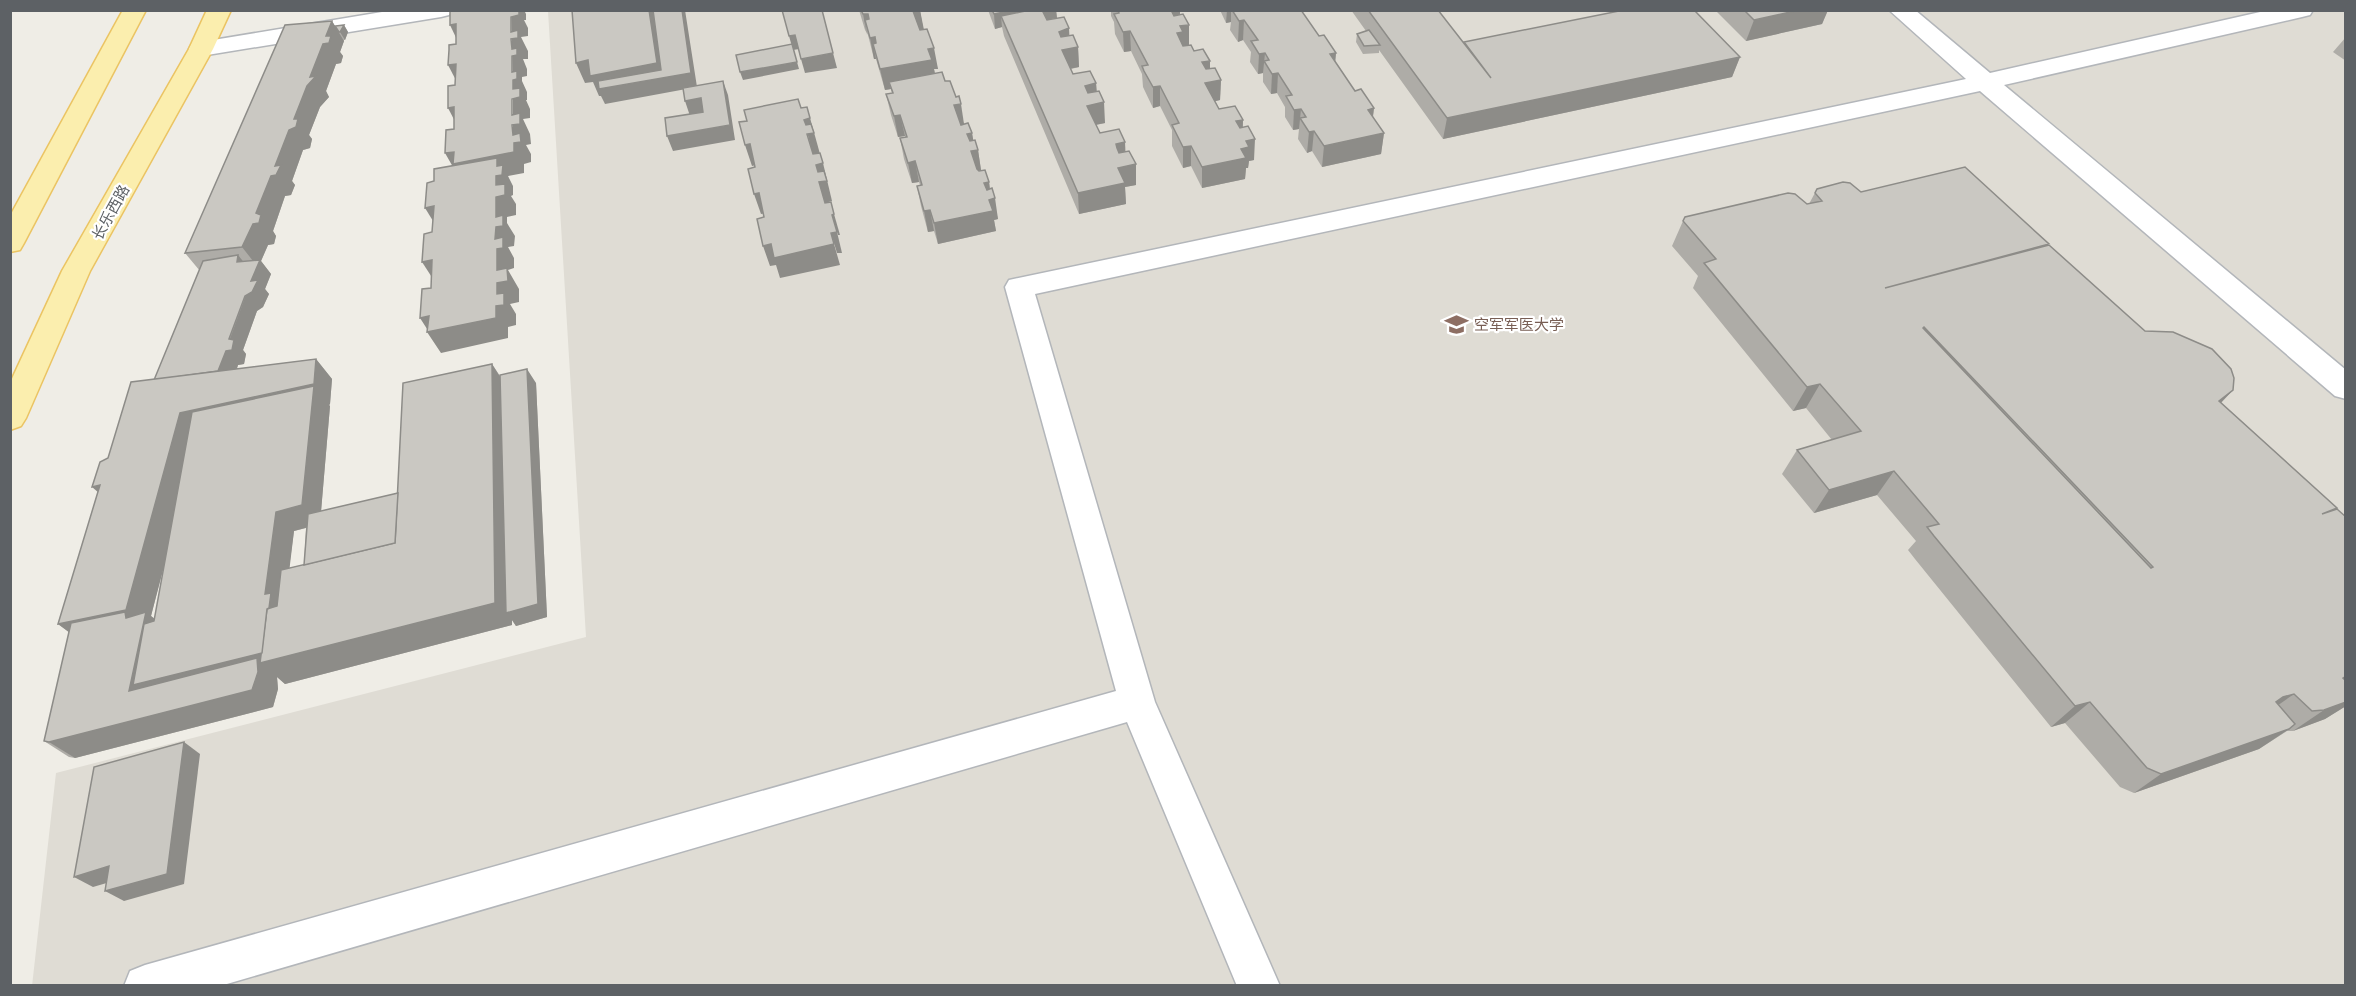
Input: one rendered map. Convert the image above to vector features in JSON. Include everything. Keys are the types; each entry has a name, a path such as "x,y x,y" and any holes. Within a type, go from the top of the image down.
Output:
{"main road":[{"path":"10,243 135,10"},
{"name":"长乐西路","path":"10,418 76,271 201,49 219,10"}],"street":[{"path":"201,49 441,10"},
{"path":"1900,10 1983,83 2346,388"},
{"path":"1259,986 1137,702 1019,287 1983,83 2302,10"},
{"path":"145,986 1137,702"}],"shaded area":[{"name":"空军军医大学","path":"548,11 2345,11 2345,985 32,986 56,773 586,637"}],"building":[{"path":"450,10 519,10 519,15 511,17 511,32 518,30 518,38 511,39 512,49 517,48 517,55 512,56 512,72 517,71 517,79 513,80 513,89 520,88 520,97 512,99 512,115 520,113 520,124 512,125 513,135 520,133 521,142 514,143 514,152 453,164 454,152 445,153 446,130 454,129 454,107 448,108 448,86 455,85 456,64 448,65 449,45 456,44 456,24 450,25"},
{"path":"572,10 649,10 657,63 590,76 588,60 576,63"},
{"path":"653,10 682,10 691,73 599,89 598,81 661,70"},
{"path":"782,10 822,10 833,53 801,59 795,35 789,36"},
{"path":"861,10 916,10 913,11 920,30 927,29 934,48 928,49 932,60 880,69 873,44 876,43 875,37 870,38 865,20 869,19 868,14 863,14"},
{"path":"992,10 1014,10 994,14"},
{"path":"1042,10 1047,20 1064,17 1069,28 1059,32 1061,37 1073,35 1078,47 1062,50 1073,74 1090,71 1096,83 1085,86 1088,93 1099,91 1104,102 1087,106 1100,133 1119,129 1125,142 1116,144 1119,153 1129,151 1136,164 1118,168 1125,183 1078,193 1001,16"},
{"path":"1118,10 1171,10 1174,16 1183,14 1189,25 1180,26 1183,32 1177,33 1183,46 1191,45 1194,51 1203,49 1210,61 1202,62 1206,69 1215,68 1221,80 1205,83 1219,109 1235,106 1243,120 1236,121 1240,128 1248,126 1255,139 1246,141 1249,147 1241,149 1246,158 1202,167 1191,146 1183,147 1172,125 1179,123 1160,86 1153,87 1144,71 1142,66 1148,65 1130,31 1123,32 1114,14 1119,13"},
{"path":"1232,10 1301,10 1319,36 1324,35 1336,53 1330,54 1355,91 1361,89 1374,108 1368,110 1384,133 1324,146 1314,131 1309,132 1300,118 1306,117 1301,109 1294,110 1286,96 1292,95 1278,73 1272,74 1264,61 1269,60 1265,53 1259,54 1251,41 1258,40 1244,20 1239,21"},
{"path":"1368,10 1438,10 1491,78 1464,42 1624,10 1694,10 1740,57 1447,118"},
{"path":"1744,10 1799,10 1754,20"},
{"path":"332,21 326,36 331,36 329,43 323,44 310,77 316,76 307,86 294,119 298,119 296,127 289,130 275,166 281,165 276,175 271,176 256,213 261,215 259,223 253,224 242,247 185,253 285,25"},
{"path":"344,25 340,32 335,26"},
{"path":"1369,30 1380,45 1364,46 1357,34"},
{"path":"792,44 797,62 740,72 736,55"},
{"path":"942,72 945,81 950,81 956,97 959,96 961,104 954,105 961,125 968,123 972,133 967,134 970,141 975,140 978,150 971,151 977,169 985,170 989,182 984,183 987,190 992,188 995,198 989,200 993,211 934,223 930,210 924,211 917,186 922,185 915,161 908,163 900,138 907,137 900,115 894,116 886,94 893,93 889,82"},
{"path":"723,81 730,125 667,136 665,118 703,112 701,98 685,101 683,88"},
{"path":"798,99 801,108 807,107 810,118 804,120 806,125 811,124 814,133 807,134 813,154 820,153 823,163 816,165 818,172 824,171 827,181 819,182 825,203 831,202 837,232 831,233 834,244 774,258 771,244 763,246 757,219 764,217 759,193 754,194 748,169 755,167 750,144 745,145 739,122 747,121 744,110"},
{"path":"497,158 497,166 503,165 502,175 496,176 496,185 505,184 505,195 496,197 496,217 503,215 503,226 496,227 495,239 503,237 503,248 497,249 497,270 507,268 508,281 497,283 497,294 504,293 504,305 496,306 496,318 427,332 429,316 420,318 422,289 431,288 432,260 422,262 424,234 432,232 434,206 425,208 427,183 434,181 434,169"},
{"path":"1965,167 2049,244 1885,288 2049,245 2145,331 2173,332 2212,349 2231,369 2234,378 2233,390 2219,401 2337,508 2322,514 2337,509 2346,517 2346,676 2343,678 2346,681 2346,702 2324,710 2312,711 2294,694 2283,697 2276,702 2295,724 2289,729 2161,774 2147,768 2090,702 2075,706 1927,527 1939,524 1894,471 1829,490 1797,450 1861,431 1820,384 1807,387 1704,263 1716,259 1683,221 1685,217 1788,193 1795,194 1807,204 1822,201 1815,193 1817,189 1843,182 1850,183 1861,192","holes":["1924,327 2153,567 2151,568"]},
{"path":"238,255 237,262 260,260 251,281 258,280 252,292 245,296 229,339 234,340 232,350 226,351 218,371 154,380 203,261"},
{"path":"316,359 314,384 180,413 126,610 58,624 100,485 92,487 100,462 108,458 131,382"},
{"path":"492,364 495,603 260,663 267,609 277,606 281,570 395,543 403,383"},
{"path":"527,369 538,604 506,613 500,375"},
{"path":"314,386 302,505 276,512 265,594 271,593 262,653 133,685 144,624 154,621 192,412"},
{"path":"398,493 395,543 304,565 308,514"},
{"path":"125,612 126,618 146,612 129,691 257,658 258,672 252,690 49,742 44,741 71,623"},
{"path":"184,742 167,874 105,891 109,866 74,877 94,767"}],"place":[{"name":"空军军医大学","path":"1456,324"}]}
